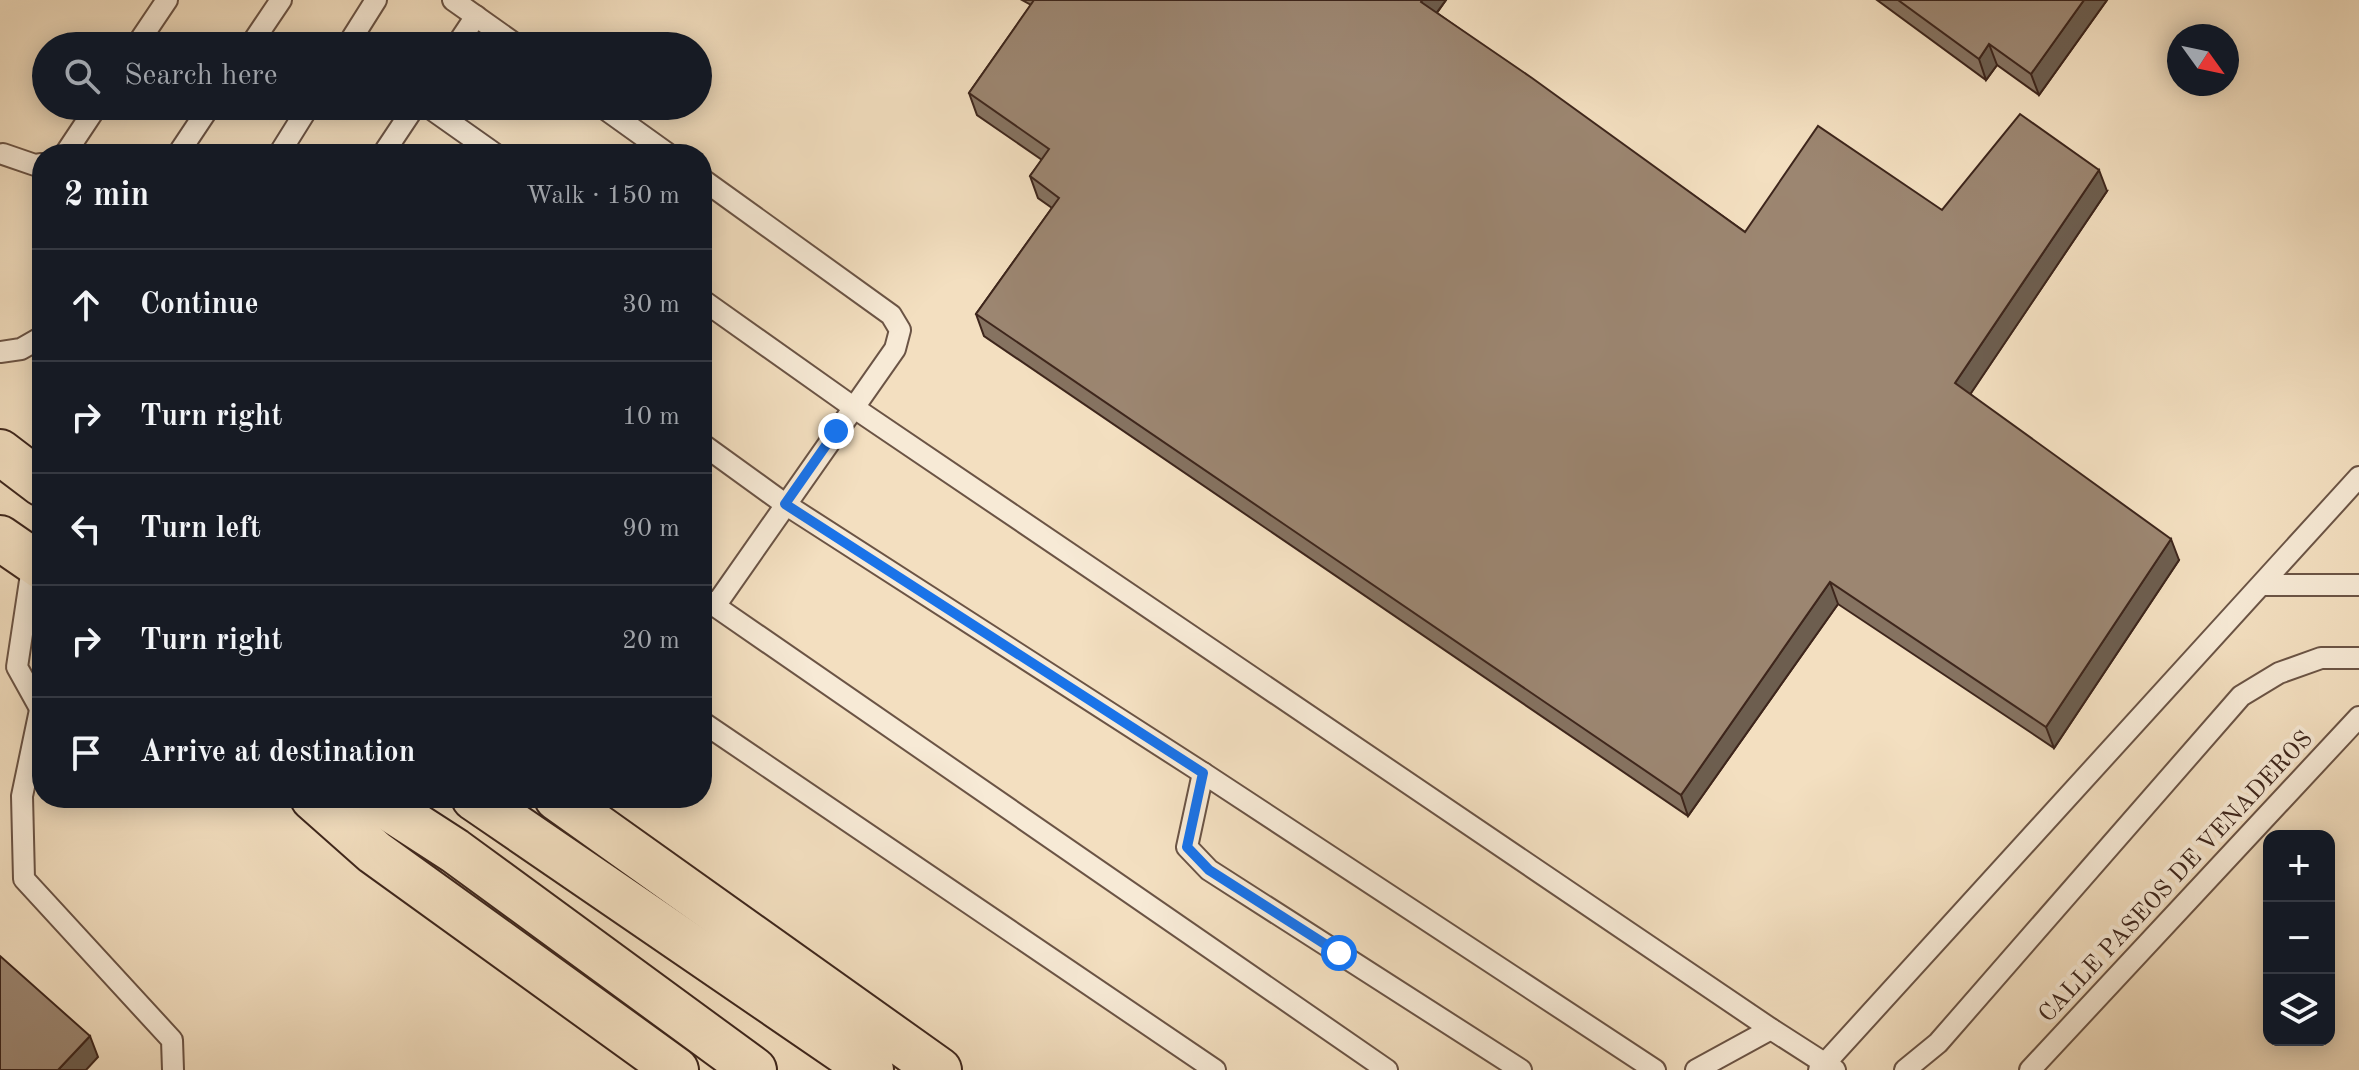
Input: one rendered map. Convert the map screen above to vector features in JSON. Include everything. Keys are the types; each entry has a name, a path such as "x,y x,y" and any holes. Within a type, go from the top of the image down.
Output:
{"highway":[{"path":"0,452 32,476"},
{"path":"324,808 374,852 676,1070"},
{"path":"388,808 455,851 754,1070"},
{"path":"489,808 871,1070"},
{"path":"571,808 939,1070"}],"lane":[{"path":"145,32 167,0"},
{"path":"259,32 281,0"},
{"path":"356,32 376,0"},
{"path":"453,0 498,32"},
{"path":"465,32 476,16"},
{"path":"72,144 88,120"},
{"path":"185,144 201,120"},
{"path":"285,144 300,120"},
{"path":"390,144 406,120"},
{"path":"447,120 481,144"},
{"path":"621,120 654,144"},
{"path":"1,154 32,164"},
{"path":"712,186 891,315 900,330 895,349 785,504 712,598"},
{"path":"712,307 853,407 1826,1068 2359,477"},
{"path":"0,352 21,349 32,343"},
{"path":"712,451 785,504 1203,773 1655,1070"},
{"path":"25,556 17,667 32,694"},
{"path":"2262,585 2359,585"},
{"path":"712,604 1387,1070"},
{"path":"1905,1070 1938,1043 2241,696 2279,673 2321,658 2359,658"},
{"name":"CALLE PASEOS DE VENADEROS","path":"2030,1070 2359,717"},
{"path":"712,729 1215,1070"},
{"path":"32,751 22,796 24,879 172,1040 173,1070"},
{"path":"1203,773 1187,847 1209,870 1521,1070"},
{"path":"1696,1070 1771,1029"}],"building":[{"path":"1034,0 1422,0 1745,232 1818,126 1942,210 2020,114 2099,170 1955,383 2171,539 2046,727 1830,582 1681,795 976,314 1059,198 1030,176 1049,149 969,93"},
{"path":"1898,0 2084,0 2031,74 1989,44 1979,59"},
{"path":"0,956 90,1036 58,1070 0,1070"}],"route":[{"path":"836,431 785,504 1203,773 1187,847 1209,870 1339,953"}]}
